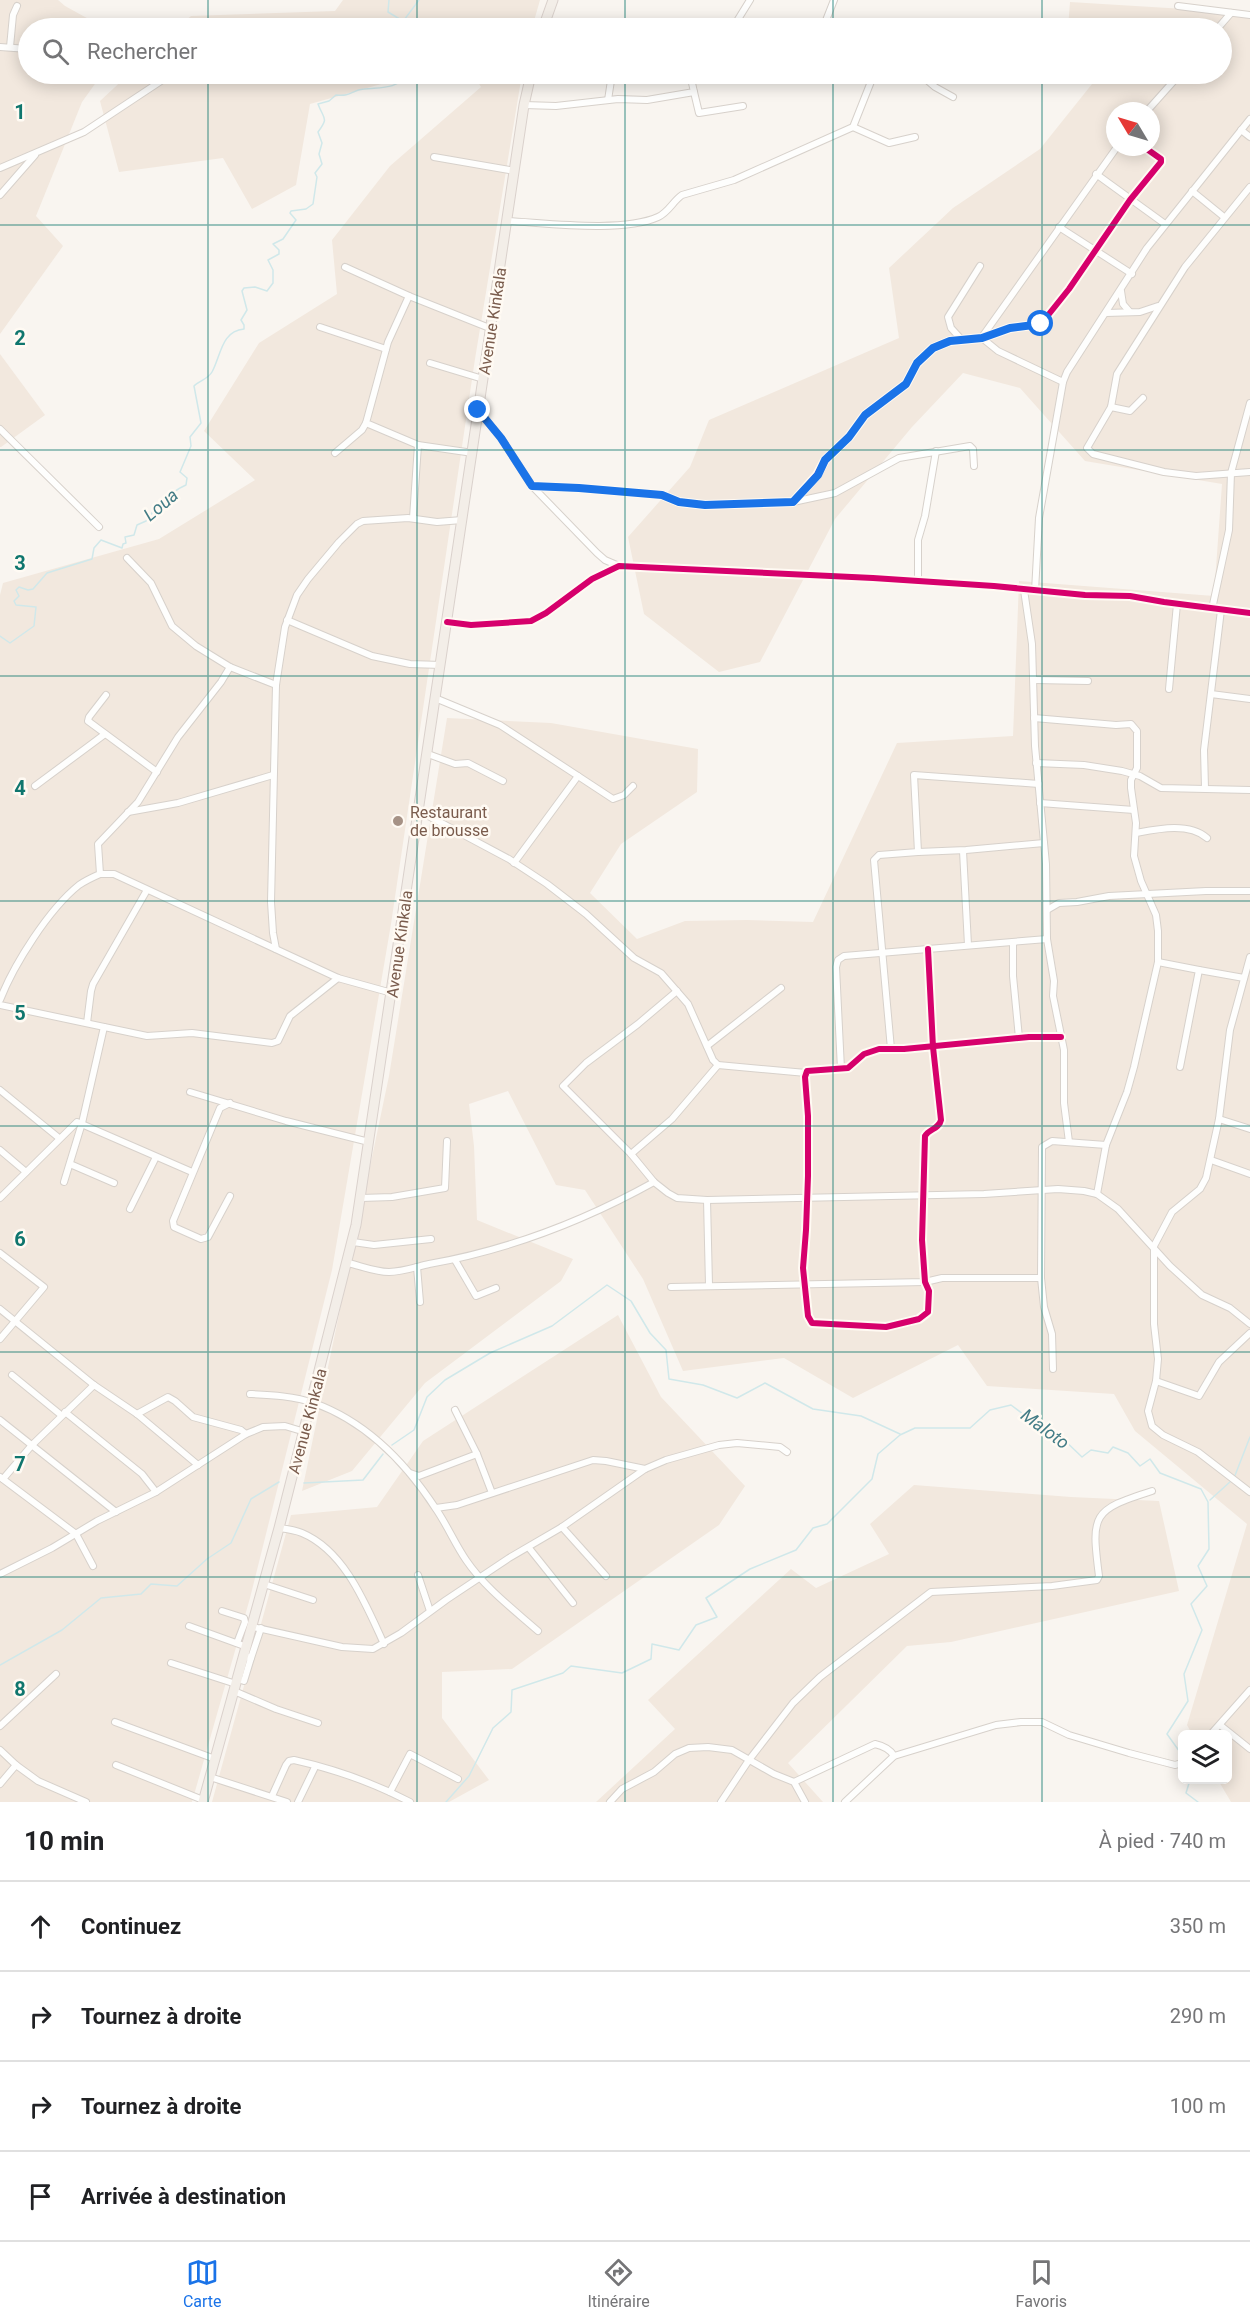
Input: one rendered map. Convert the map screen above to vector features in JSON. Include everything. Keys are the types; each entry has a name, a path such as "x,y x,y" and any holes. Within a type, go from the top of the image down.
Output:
{"main road":[{"path":"547,18 553,0"},
{"name":"Avenue Kinkala","path":"203,1801 248,1654 252,1630 353,1242 529,84"}],"street":[{"path":"739,18 750,0"},
{"path":"828,18 834,0"},
{"path":"10,47 13,15 17,6"},
{"path":"1178,6 1250,15"},
{"path":"1227,18 1231,13"},
{"path":"0,47 18,48"},
{"path":"0,168 84,132 156,84"},
{"path":"608,100 610,84"},
{"path":"692,84 699,113 744,106"},
{"path":"507,221 592,226 658,217 668,211 675,200 682,195 734,180 853,127 870,84"},
{"path":"932,84 953,97"},
{"path":"1155,102 1171,84"},
{"path":"524,105 556,106 608,100 647,100 694,92"},
{"path":"1035,591 1039,518 1063,382 1067,372 1147,248 1250,119"},
{"path":"853,127 889,143 915,137"},
{"path":"1241,130 1250,137"},
{"path":"0,195 37,153"},
{"path":"982,338 1110,156"},
{"path":"793,502 818,475 825,460 849,437 865,415 906,384 924,355 933,348 961,339 982,338 1010,328 1041,324 1069,289 1130,200 1162,161 1156,156"},
{"path":"434,157 514,171"},
{"path":"1096,174 1165,224"},
{"path":"1250,187 1185,267 1117,374 1111,407 1088,444 1089,452 1164,472 1196,476 1250,472"},
{"path":"1192,191 1224,218"},
{"path":"1059,227 1132,273"},
{"path":"961,339 951,328 948,317 981,266"},
{"path":"345,267 409,296 492,329"},
{"path":"1121,290 1123,304 1130,311"},
{"path":"335,453 366,423 386,349 409,296"},
{"path":"1106,313 1140,312 1160,306"},
{"path":"320,327 386,349"},
{"path":"982,338 998,351 1063,382"},
{"path":"430,363 483,379"},
{"path":"1111,407 1130,411 1143,398"},
{"path":"1212,609 1229,530 1231,473 1250,403"},
{"path":"478,410 501,438 532,486 597,553 605,560 619,566 918,580 1035,591 1130,596 1250,613"},
{"path":"366,423 418,446 473,453"},
{"path":"0,429 99,527"},
{"path":"413,518 418,446"},
{"path":"532,486 662,495 679,502 705,505 793,502 835,493 899,458 970,446 973,449 974,466"},
{"path":"918,580 918,540 925,516 936,451"},
{"path":"276,949 271,902 276,686 287,620 297,595 308,579 357,524 363,521 413,518 437,522 462,520"},
{"path":"127,558 151,583 172,626 196,646 230,667 276,686"},
{"path":"447,622 471,625 531,621 546,613 592,579 619,566"},
{"path":"1024,590 1035,680 1036,763 1044,843 1047,939 1054,981 1053,996 1064,1050 1064,1103 1069,1142"},
{"path":"1169,689 1177,604"},
{"path":"1205,788 1204,756 1221,610"},
{"path":"287,620 372,656 410,664 441,665"},
{"path":"100,874 98,844 138,802 178,737 222,682 230,667"},
{"path":"1035,680 1088,681"},
{"path":"1211,694 1250,699"},
{"path":"106,695 87,719 157,772"},
{"path":"435,698 500,725 613,799 624,795 633,786"},
{"path":"1034,718 1133,725 1137,737 1137,768 1131,788 1136,832 1134,856 1157,923 1158,962 1127,1092 1106,1145 1097,1194"},
{"path":"35,786 105,734"},
{"path":"428,754 455,764 468,763 503,781"},
{"path":"1036,763 1084,765 1134,774 1161,788 1250,790"},
{"path":"918,852 914,778 916,774 1039,784"},
{"path":"128,812 178,803 273,775"},
{"path":"514,863 578,776"},
{"path":"1040,803 1134,810"},
{"path":"419,811 514,863 547,884 586,914 634,958 661,973 688,1004 706,1046 718,1065 806,1073 810,1070 848,1068 871,1050 933,1047 1019,1038 1061,1037"},
{"path":"1136,832 1188,829 1196,830 1207,838"},
{"path":"891,1049 874,860 879,855 1044,843"},
{"path":"963,850 968,945"},
{"path":"0,1000 25,954 50,916 81,884 100,874 114,874 338,978 392,993"},
{"path":"87,1023 93,984 147,890"},
{"path":"1047,910 1059,903 1077,902 1094,897 1250,891"},
{"path":"841,1069 837,963 844,956 1047,939"},
{"path":"1013,942 1013,976 1019,1038"},
{"path":"806,1073 808,1143 806,1230 802,1255 808,1316 812,1323 886,1327 920,1319 928,1312 929,1291 925,1282 922,1240 925,1136 939,1125 941,1120 933,1047 928,949"},
{"path":"1250,957 1228,1040 1219,1119 1206,1178 1200,1189 1172,1212 1154,1246 1154,1324 1158,1359 1156,1381 1148,1411 1152,1426 1163,1435 1198,1452 1250,1492"},
{"path":"1158,962 1244,978"},
{"path":"1180,1067 1199,970"},
{"path":"0,1005 147,1036 192,1033 272,1043 278,1041 290,1016 338,978"},
{"path":"706,1046 782,988"},
{"path":"677,991 638,1024 585,1063 563,1086 631,1154 654,1182 677,1198 707,1200 924,1196 1041,1189 1073,1190 1097,1194 1118,1209 1170,1266 1202,1295 1230,1308 1250,1324"},
{"path":"64,1182 82,1123 105,1027"},
{"path":"631,1154 672,1119 718,1065"},
{"path":"0,1090 59,1138"},
{"path":"190,1092 230,1102 286,1121 369,1142"},
{"path":"230,1102 220,1108 173,1221 174,1227 205,1239 230,1196"},
{"path":"1219,1119 1250,1129"},
{"path":"0,1198 74,1123 82,1123 192,1172"},
{"path":"361,1198 392,1197 445,1188 447,1141"},
{"path":"1053,1369 1052,1334 1043,1301 1041,1278 1042,1147 1052,1141 1106,1145"},
{"path":"0,1150 26,1172"},
{"path":"130,1209 156,1157"},
{"path":"1211,1160 1250,1174"},
{"path":"70,1164 114,1183"},
{"path":"348,1263 387,1272 455,1260 567,1225 616,1203 654,1182"},
{"path":"707,1200 709,1285"},
{"path":"353,1242 374,1245 431,1239"},
{"path":"0,1253 45,1287 0,1339"},
{"path":"455,1260 476,1296 496,1288"},
{"path":"417,1267 420,1302"},
{"path":"671,1287 925,1282 942,1278 1041,1278"},
{"path":"0,1309 94,1385 137,1414 198,1465"},
{"path":"1156,1381 1198,1396 1219,1362 1250,1333"},
{"path":"12,1375 136,1469 156,1492"},
{"path":"93,1566 76,1534 1,1478 94,1385"},
{"path":"250,1394 312,1403 355,1422 386,1447 410,1473 436,1508 452,1539 479,1577 538,1631"},
{"path":"137,1414 168,1397 193,1417 241,1430 246,1434"},
{"path":"455,1410 477,1454 492,1493"},
{"path":"0,1420 116,1512"},
{"path":"0,1574 156,1492 246,1434 263,1427 285,1426 305,1432"},
{"path":"222,1611 244,1618 252,1630 357,1650 373,1649 384,1644 479,1577 562,1527 645,1469 666,1460 719,1445 737,1443 780,1446 787,1452"},
{"path":"410,1473 419,1476 477,1454"},
{"path":"436,1508 457,1505 593,1460 645,1469"},
{"path":"721,1802 749,1760 794,1703 820,1677 930,1593 1052,1586 1097,1580 1099,1576 1094,1538 1101,1516 1114,1504 1152,1491"},
{"path":"562,1527 606,1576"},
{"path":"279,1528 301,1532 312,1538 339,1563 370,1613 384,1644"},
{"path":"529,1548 573,1603"},
{"path":"418,1575 430,1611"},
{"path":"264,1584 313,1600"},
{"path":"189,1626 237,1643 248,1654"},
{"path":"237,1643 252,1630"},
{"path":"171,1663 239,1686 276,1709 318,1722"},
{"path":"0,1726 56,1674"},
{"path":"1215,1730 1250,1690"},
{"path":"845,1802 894,1756 996,1725 1031,1721 1042,1722 1069,1735 1129,1753 1178,1764"},
{"path":"115,1722 216,1759"},
{"path":"1220,1725 1250,1749"},
{"path":"794,1782 875,1744 882,1745 894,1756"},
{"path":"609,1802 622,1789 654,1772 675,1754 689,1748 708,1747 732,1750 774,1774 794,1782 805,1802"},
{"path":"0,1750 38,1781 86,1802"},
{"path":"390,1792 410,1754 458,1779"},
{"path":"272,1796 289,1761 332,1770 410,1802"},
{"path":"0,1784 16,1765"},
{"path":"116,1765 203,1801"},
{"path":"298,1802 315,1767"},
{"path":"210,1777 287,1802"}],"shaded area":[{"path":"0,0 58,0 87,18 18,18 18,84 95,84 82,102 36,216 63,246 0,334"},
{"path":"343,0 540,0 535,18 189,18 191,16 335,11"},
{"path":"1070,2 1250,13 1250,1802 1231,1802 1220,1784 1232,1784 1232,1730 1190,1730 1187,1725 1247,1524 1135,1431 1114,1394 987,1386 958,1345 853,1398 784,1358 683,1371 643,1279 585,1190 556,1185 508,1091 469,1104 474,1146 477,1220 573,1259 561,1281 425,1383 352,1471 302,1491 389,1076 447,718 551,723 698,749 697,792 621,844 590,893 637,939 685,921 813,922 897,743 1013,736 1019,581 1214,596 1222,484 1085,461 1020,388 963,373 912,427 835,519 760,662 719,672 644,614 628,537 690,467 709,420 899,338 889,268 953,208 1040,149 1092,84 1232,84 1232,18 1069,18"},
{"path":"118,84 381,84 310,104 296,185 252,209 223,158 119,172 100,101"},
{"path":"479,84 520,84 475,359 391,924 332,1270 250,1598 192,1802 0,1802 0,595 3,583 159,539 255,480 204,431 259,343 337,294 332,240 390,166 481,87"},
{"path":"0,354 45,415 1,447 0,447"},
{"path":"618,1315 661,1397 745,1486 719,1525 512,1669 442,1672 442,1718 489,1780 449,1802 212,1802 291,1515 377,1507 423,1441"},
{"path":"914,1485 1159,1501 1179,1591 951,1642 907,1646 788,1763 823,1802 596,1802 675,1729 648,1700 791,1569 816,1588 889,1554 870,1524"}],"waterway":[{"path":"389,0 388,12 398,18"},
{"name":"Loua","path":"406,18 419,0"},
{"name":"Loua","path":"0,636 10,643 34,626 36,607 16,605 14,601 19,596 16,590 19,587 33,589 47,573 92,559 94,548 101,540 122,548 126,543 125,537 134,535 137,525 146,521 155,509 159,510 176,491 186,485 187,478 180,472 191,446 190,437 201,423 194,386 212,372 226,339 236,331 244,329 241,320 247,310 242,291 244,288 255,287 267,291 273,283 273,270 268,260 279,254 279,250 273,244 283,239 296,220 290,213 291,211 306,209 313,204 317,177 315,173 322,164 319,154 322,143 318,132 323,124 324,116 318,104 329,101 336,95 396,84"},
{"path":"392,1445 414,1430 427,1397 445,1380 490,1353 552,1326 607,1285 631,1301 650,1333 666,1350 669,1379 703,1385 737,1398 765,1383 813,1409 861,1416 900,1434"},
{"path":"446,1802 469,1776 493,1728 511,1712 512,1690 563,1673 571,1666 622,1673 651,1659 652,1644 679,1650 696,1625 717,1617 706,1598 750,1569 796,1550 813,1528 827,1524 872,1479 878,1454 900,1435 915,1428 970,1428 990,1410 1011,1405 1047,1432 1059,1435 1082,1457 1091,1450 1108,1453 1113,1447 1128,1453 1140,1466 1150,1459 1160,1473 1201,1489 1208,1502 1209,1549 1198,1566 1207,1586 1191,1604 1202,1630 1184,1674 1188,1701 1167,1734 1178,1749"},
{"path":"1234,1478 1250,1437"},
{"path":"304,1483 363,1480 383,1454"},
{"path":"1210,1500 1231,1481"},
{"path":"0,1665 62,1630 101,1598 141,1594 151,1584 177,1586 207,1559 231,1543 251,1499 279,1482"},
{"name":"Maloto","path":"1189,1784 1186,1793 1198,1802"}],"cycle path":[{"path":"532,486 662,495 679,502 705,505 793,502 817,475 825,460 849,437 865,415 906,384 917,363 933,348 950,341 982,338 1010,328 1041,324 1069,289 1130,200 1161,162 1157,156"},
{"path":"447,622 471,625 531,621 546,613 592,579 619,566 873,578 1085,595 1130,596 1250,613"},
{"path":"928,949 933,1047 941,1120 925,1136 922,1240 925,1282 929,1291 928,1312 919,1319 886,1327 812,1323 808,1316 803,1268 808,1176 808,1116 805,1077 807,1071 848,1068 864,1054 879,1049 904,1049 1029,1037 1061,1037"}],"place":[{"name":"Restaurant de brousse","path":"398,821"}],"route":[{"path":"478,410 501,438 532,486 662,495 679,502 705,505 793,502 818,475 825,460 849,437 865,415 906,384 917,363 933,348 950,341 982,338 1010,328 1035,327 1041,324"}]}
